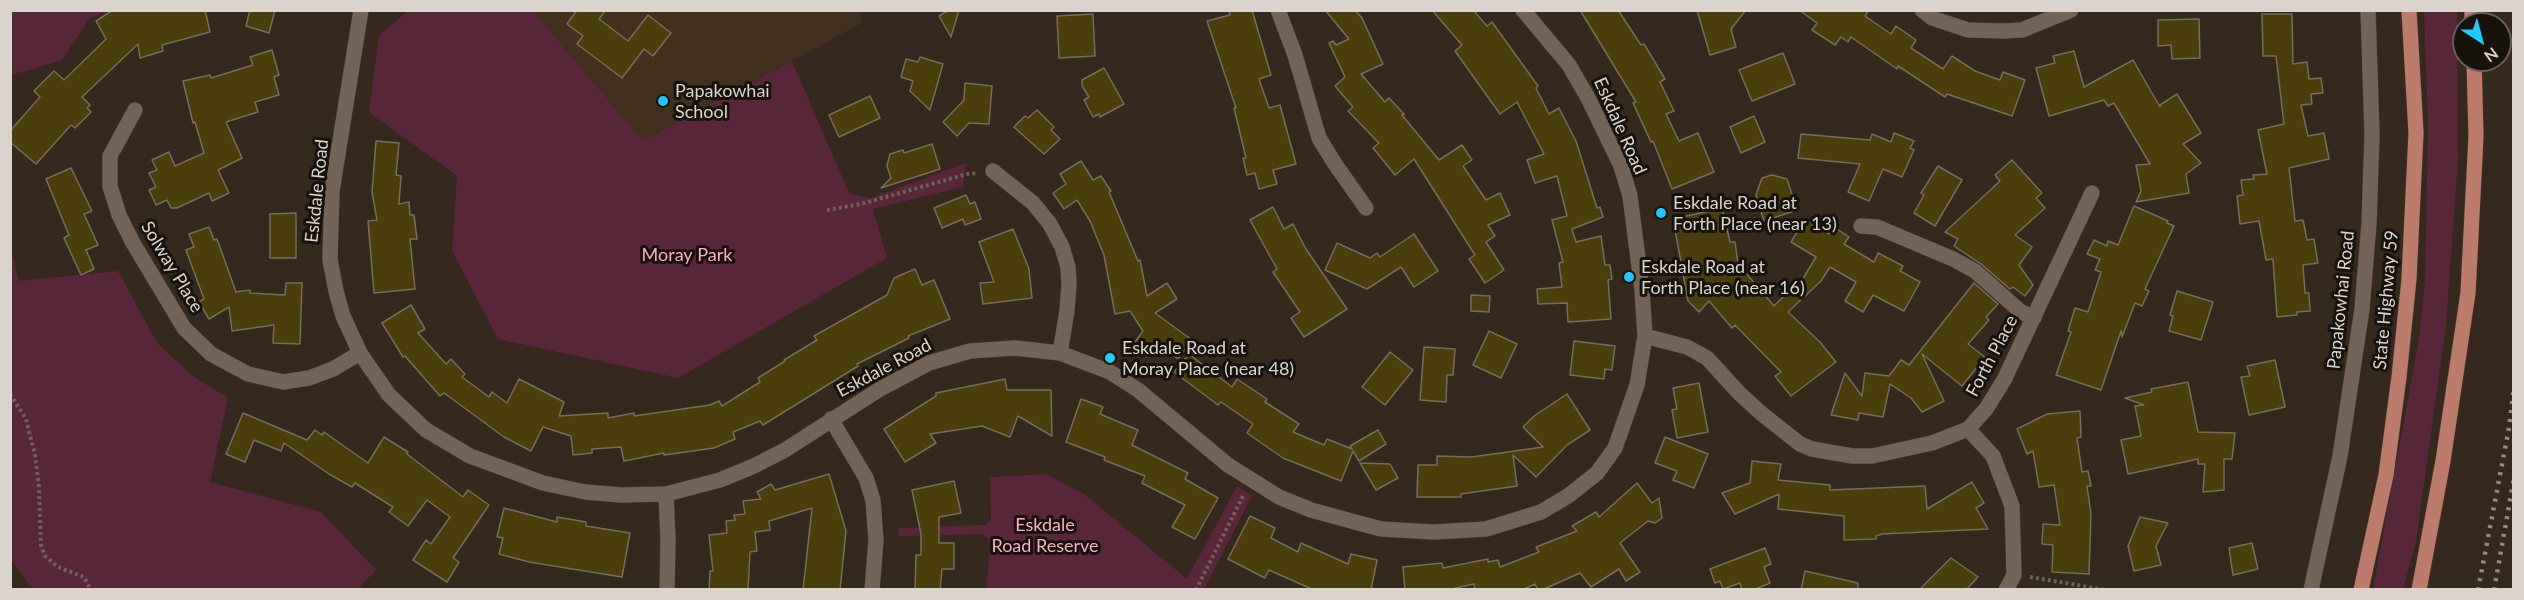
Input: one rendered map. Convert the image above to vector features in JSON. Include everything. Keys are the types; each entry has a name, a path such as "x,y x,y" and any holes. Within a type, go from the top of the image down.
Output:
{"main road":[{"name":"State Highway 59","path":"2361,590 2386,475 2409,279 2416,133 2409,10"},
{"path":"2419,590 2443,461 2468,293 2476,136 2474,72"}],"street":[{"name":"Eskdale Road","path":"361,10 333,191 330,260 336,291 343,316 360,353 389,395 426,430 470,456 543,483 585,492 621,495 666,494 720,480 754,466 910,373 946,357 991,348 1016,348 1060,353 1110,372 1138,390 1228,465 1279,497 1311,510 1381,529 1434,532 1486,529 1541,512 1568,496 1597,473 1615,448 1637,385 1645,336 1640,260 1630,196 1621,166 1573,71 1558,49 1522,10"},
{"path":"1278,10 1295,55 1319,138 1366,208"},
{"path":"1922,10 1932,18 1968,30 2003,31 2022,30 2071,10"},
{"name":"Papakowhai Road","path":"2311,590 2340,456 2362,309 2369,223 2372,135 2368,10"},
{"name":"Solway Place","path":"135,110 110,156 110,186 119,215 133,243 184,328 212,354 248,374 283,382 309,378 333,369 360,353"},
{"path":"993,171 1033,203 1050,224 1062,247 1068,267 1069,284 1060,353"},
{"name":"Forth Place","path":"1968,429 1986,409 2004,380 2092,193"},
{"path":"1861,226 1877,227 1953,259 1975,271 2020,311 2034,318"},
{"path":"1645,336 1687,347 1707,358 1762,414 1800,444 1812,449 1852,456 1872,456 1907,450 1968,429 1993,456 2012,506 2014,575 2006,590"},
{"path":"831,419 866,478 873,500 876,540 872,590"},
{"path":"666,494 668,539 666,590"}],"path":[{"path":"827,210 861,204 966,174 993,171"},
{"path":"10,394 26,419 35,455 39,487 41,545 45,556 58,567 84,577 92,590"},
{"path":"1196,590 1251,480"},
{"path":"2014,575 2106,590"}],"shaded area":[{"name":"Papakowhai School","path":"858,10 862,23 643,141 533,11"}],"green space":[{"path":"11,10 111,11 90,18 62,60 11,75"},
{"name":"Moray Park","path":"408,11 533,11 643,141 792,61 849,193 871,198 966,163 963,187 873,209 887,258 678,378 498,339 452,251 457,176 369,112 379,35"},
{"path":"2424,11 2457,11 2452,12 2452,72 2457,72 2458,160 2446,325 2416,541 2403,589 2373,589 2419,339 2425,282 2428,123"},
{"path":"10,245 19,281 118,271 157,343 194,377 228,398 210,482 321,512 376,570 358,589 33,589 11,560"},
{"name":"Eskdale Road Reserve","path":"1046,474 1084,494 1187,579 1237,486 1252,496 1204,589 986,589 991,542 983,534 898,536 899,528 985,525 991,520 990,477"}],"building":[{"path":"113,10 205,10 210,32 162,45 163,51 140,58 138,44 82,97 90,105 87,108 91,112 75,128 71,125 36,164 10,142 10,131 40,97 34,91 54,71 64,80 106,39 96,21"},
{"path":"250,10 275,10 269,33 246,26"},
{"path":"577,10 606,10 599,19 628,41 648,15 671,33 653,56 644,49 622,78 577,44 583,36 567,24"},
{"path":"949,10 959,10 951,37 939,16"},
{"path":"1229,10 1252,10 1271,75 1259,79 1269,108 1280,105 1296,164 1273,170 1277,184 1259,189 1255,173 1247,175 1243,158 1246,158 1234,108 1236,108 1207,21 1230,15"},
{"path":"1325,10 1355,10 1362,18 1383,64 1361,74 1385,102 1389,98 1404,114 1402,115 1439,160 1462,145 1472,160 1463,166 1486,200 1500,193 1510,215 1488,225 1495,236 1486,242 1504,270 1485,283 1469,259 1475,255 1414,159 1395,175 1373,148 1379,143 1348,111 1353,107 1335,86 1345,77 1329,43 1333,41 1336,45 1349,39"},
{"path":"1432,10 1473,10 1487,26 1492,22 1538,86 1536,88 1549,114 1559,108 1576,141 1597,208 1600,207 1603,217 1572,229 1576,242 1601,236 1605,265 1610,265 1612,279 1608,280 1611,319 1568,322 1567,303 1538,304 1537,289 1562,287 1559,263 1563,262 1552,220 1567,216 1557,176 1535,183 1527,160 1544,154 1517,102 1500,114 1455,51 1462,45"},
{"path":"1580,10 1618,10 1641,45 1644,44 1665,79 1660,82 1674,111 1666,114 1679,141 1698,133 1714,172 1672,189 1653,141 1651,142 1633,103 1636,102"},
{"path":"1697,10 1746,10 1731,29 1736,47 1710,55"},
{"path":"1799,10 1869,10 1865,16 1891,34 1896,26 1916,40 1911,48 1943,69 1952,56 1975,71 2000,80 2003,72 2025,80 2012,116 1947,94 1945,97 1898,66 1897,69 1851,37 1848,42 1841,37 1835,45 1812,30 1817,23"},
{"path":"1093,14 1095,56 1059,58 1057,16"},
{"path":"2262,14 2292,14 2293,64 2307,62 2309,79 2321,78 2323,93 2311,94 2312,104 2301,105 2308,136 2324,133 2329,159 2289,168 2295,221 2303,220 2307,240 2314,239 2318,263 2303,265 2305,293 2309,293 2310,311 2277,317 2273,259 2266,260 2259,221 2240,224 2237,196 2243,195 2241,180 2254,179 2253,175 2267,174 2258,130 2284,124 2276,56 2263,56"},
{"path":"2199,19 2200,58 2172,59 2171,45 2158,46 2158,20"},
{"path":"272,50 279,75 274,77 279,95 255,102 258,112 226,122 242,158 218,170 229,193 212,201 209,193 177,208 171,208 167,200 156,205 149,190 156,187 149,173 157,170 152,160 169,152 175,166 204,153 195,122 193,123 183,81 210,75 211,78 253,65 250,57"},
{"path":"2074,51 2084,87 2133,60 2160,107 2177,94 2201,133 2183,144 2201,163 2186,174 2189,193 2136,202 2141,191 2136,165 2150,164 2114,103 2108,106 2104,100 2049,116 2036,68 2055,63 2053,56"},
{"path":"1783,53 1795,84 1752,101 1739,70"},
{"path":"920,57 943,64 930,110 910,91 913,81 901,77 906,59 918,62"},
{"path":"1104,68 1124,104 1100,117 1099,114 1093,117 1084,100 1089,97 1082,86 1082,80"},
{"path":"965,83 992,86 989,124 969,123 957,136 943,122 964,100"},
{"path":"870,96 880,118 839,137 829,115"},
{"path":"1037,110 1054,127 1051,130 1060,139 1044,154 1014,127 1025,116 1028,118"},
{"path":"1754,116 1765,142 1741,153 1730,127"},
{"path":"1894,133 1914,141 1910,148 1914,150 1902,177 1883,169 1869,201 1848,192 1860,164 1798,158 1801,134 1870,140 1872,134 1891,142"},
{"path":"376,141 399,143 396,175 401,176 399,204 409,202 410,215 414,215 417,239 410,239 415,289 374,293 368,221 377,220 372,192"},
{"path":"932,144 940,169 881,188 891,178 887,166 890,154 903,150 904,153"},
{"path":"2012,160 2042,193 2036,198 2045,208 2015,235 2032,247 2019,265 2033,285 2025,296 2013,287 2010,289 1981,264 1954,246 1958,239 1945,232 2000,181 1995,175"},
{"path":"1081,161 1093,180 1101,176 1111,191 1109,192 1138,261 1140,260 1147,296 1167,283 1177,299 1155,313 1192,340 1178,359 1157,343 1147,357 1132,346 1143,331 1130,311 1115,314 1104,255 1090,221 1077,200 1064,209 1053,193 1066,184 1060,174"},
{"path":"1938,166 1962,180 1935,226 1914,213 1924,195 1921,193"},
{"path":"71,168 92,211 84,214 98,245 86,250 94,269 81,275 64,238 69,235 46,179"},
{"path":"1772,175 1787,179 1797,210 1764,221 1756,195 1762,178"},
{"path":"966,195 970,204 975,202 981,219 965,225 963,219 942,228 934,208"},
{"path":"2134,206 2174,226 2145,289 2149,291 2142,306 2135,303 2122,337 2121,331 2101,390 2056,375 2071,332 2068,331 2075,308 2088,312 2101,272 2095,270 2100,259 2087,254 2094,240 2107,246 2108,241 2118,245"},
{"path":"1273,207 1284,229 1293,224 1306,249 1347,309 1304,337 1291,318 1300,312 1273,272 1277,269 1250,220"},
{"path":"1722,208 1730,242 1735,242 1738,264 1774,306 1793,287 1796,290 1816,257 1791,242 1805,219 1829,234 1834,227 1849,237 1844,244 1874,262 1878,253 1903,266 1900,271 1920,282 1904,311 1873,295 1863,312 1845,301 1856,282 1830,267 1821,281 1788,312 1820,342 1836,362 1791,396 1775,376 1781,372 1735,325 1732,328 1709,301 1699,312 1688,301 1673,219"},
{"path":"296,213 296,258 270,258 270,214"},
{"path":"209,227 214,240 217,239 236,292 250,290 250,293 285,295 286,283 302,283 300,344 273,343 274,325 232,331 229,307 209,319 199,302 204,299 186,250 194,247 189,234"},
{"path":"1013,229 1029,269 1032,298 983,304 980,283 994,282 979,242"},
{"path":"1414,234 1438,271 1414,287 1401,267 1367,289 1325,270 1337,243 1370,258 1377,253 1380,257"},
{"path":"915,269 922,285 934,280 950,319 908,336 909,338 857,364 858,366 763,425 760,421 733,432 735,439 714,448 664,455 664,453 624,461 621,447 592,449 592,453 573,455 571,436 543,427 531,451 504,437 444,393 440,396 405,356 403,357 382,323 411,305 425,329 418,333 446,364 451,359 465,374 462,377 489,397 492,392 507,403 519,379 564,402 559,416 608,413 608,418 634,413 634,416 710,405 719,401 722,406 760,382 758,378 817,340 814,336 887,295 894,278"},
{"path":"1974,283 1998,304 1986,317 1989,320 1968,344 1985,357 1962,386 1922,354 1944,401 1922,412 1911,398 1890,384 1883,417 1859,413 1858,420 1831,415 1845,373 1862,396 1865,373 1889,376 1901,360 1909,365"},
{"path":"2177,291 2213,302 2201,340 2169,331 2173,316 2170,315"},
{"path":"1471,295 1490,296 1489,312 1471,311"},
{"path":"1489,331 1517,344 1501,378 1473,365"},
{"path":"1574,341 1615,346 1612,370 1605,369 1604,379 1570,375"},
{"path":"1424,347 1455,349 1453,375 1447,375 1446,402 1420,400"},
{"path":"1390,352 1413,370 1385,405 1362,387"},
{"path":"1189,354 1232,387 1237,379 1267,399 1265,402 1299,424 1293,432 1324,445 1327,439 1352,449 1350,446 1378,430 1386,444 1359,461 1353,451 1341,481 1283,458 1247,433 1253,424 1221,402 1218,405 1174,372"},
{"path":"2275,360 2285,407 2249,415 2241,377 2250,376 2247,366"},
{"path":"1005,379 1007,390 1051,390 1052,436 1018,416 1010,437 982,426 930,434 936,443 905,462 884,429 936,396 936,393"},
{"path":"2188,382 2198,432 2235,433 2232,459 2224,459 2224,490 2203,492 2205,464 2198,464 2198,459 2128,474 2121,440 2141,436 2135,406 2144,405 2125,398 2152,392 2151,389"},
{"path":"1699,383 1708,432 1677,438 1672,410 1677,409 1673,388"},
{"path":"1567,394 1590,430 1567,445 1536,477 1513,455 1517,486 1461,494 1461,497 1417,497 1418,465 1437,465 1437,456 1472,457 1543,447 1523,427 1534,416"},
{"path":"1081,399 1103,407 1100,414 1138,430 1132,445 1188,473 1185,479 1218,498 1195,539 1172,527 1185,505 1142,483 1145,476 1066,442"},
{"path":"2080,411 2081,437 2077,438 2082,472 2088,471 2091,486 2087,486 2091,514 2089,574 2052,572 2053,545 2042,544 2043,524 2060,525 2054,485 2039,487 2033,451 2027,454 2017,429 2047,414"},
{"path":"243,413 307,440 315,430 322,435 324,432 368,463 384,437 408,452 407,454 463,497 468,490 489,505 453,558 459,562 447,582 413,560 426,540 431,544 450,517 427,500 408,526 389,512 393,507 355,483 352,487 329,474 284,443 281,451 254,440 245,462 226,454"},
{"path":"1665,437 1708,454 1694,488 1673,480 1677,471 1655,463"},
{"path":"1752,461 1781,464 1778,480 1830,485 1830,490 1925,486 1927,509 1972,482 1984,503 1976,508 1988,529 1882,534 1876,536 1876,539 1844,540 1844,516 1778,509 1779,494 1735,514 1722,493 1750,483"},
{"path":"1360,463 1390,464 1398,478 1376,490"},
{"path":"829,474 846,531 840,590 803,590 812,508 769,521 770,530 755,532 757,551 750,552 748,590 709,590 710,571 713,571 709,535 727,533 726,521 735,520 734,515 745,514 743,501 761,499 757,492 771,484 775,490"},
{"path":"954,481 961,513 939,517 939,543 954,543 954,569 942,569 940,590 915,590 916,555 921,555 921,534 912,490"},
{"path":"1637,483 1652,503 1659,498 1662,518 1655,523 1648,521 1620,543 1640,572 1626,581 1619,569 1591,587 1580,573 1542,590 1538,590 1535,584 1522,590 1475,590 1474,584 1447,590 1405,590 1403,567 1442,563 1443,568 1488,559 1488,562 1498,560 1500,567 1539,552 1536,547 1577,531 1572,526 1596,512 1599,517"},
{"path":"504,508 557,522 557,517 586,522 586,526 630,533 622,577 529,562 499,554 503,538 497,537"},
{"path":"1250,516 1275,528 1271,538 1298,552 1301,543 1348,564 1351,554 1377,560 1371,590 1314,590 1269,570 1265,578 1228,559"},
{"path":"2140,517 2168,523 2156,546 2161,565 2134,571 2128,546"},
{"path":"2252,543 2258,569 2233,575 2229,548"},
{"path":"1765,548 1771,564 1764,567 1770,583 1753,590 1742,590 1740,583 1723,589 1720,581 1715,583 1710,569"},
{"path":"1951,558 1978,577 1966,590 1919,590"},
{"path":"1805,571 1858,583 1858,590 1801,590"}],"railway":[{"path":"2478,590 2509,428 2514,387"},
{"path":"2494,590 2514,478"}],"place":[{"name":"Papakowhai School","path":"663,101"},
{"name":"Eskdale Road at Forth Place (near 13)","path":"1661,213"},
{"name":"Eskdale Road at Forth Place (near 16)","path":"1629,277"},
{"name":"Eskdale Road at Moray Place (near 48)","path":"1110,358"}]}
